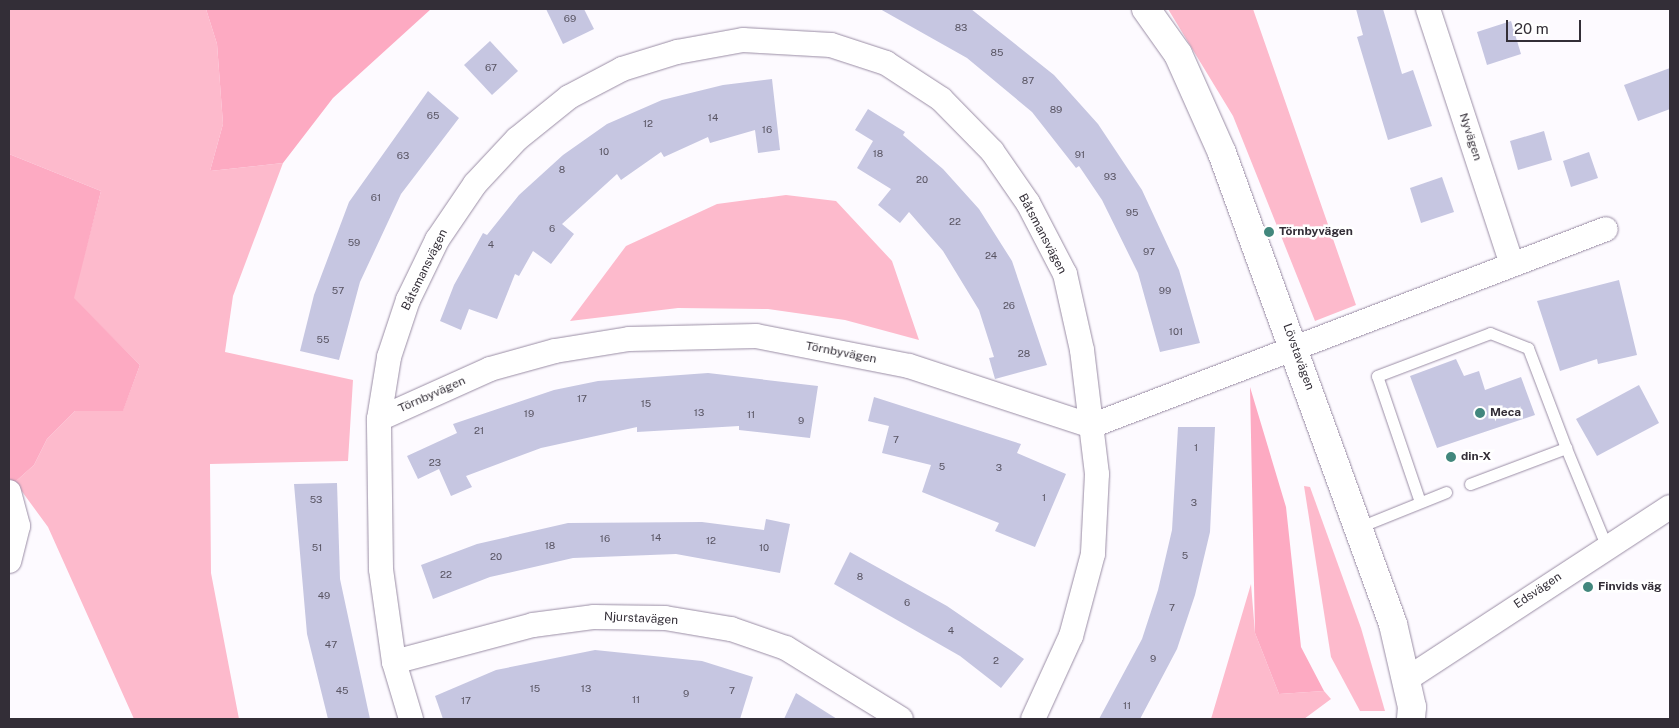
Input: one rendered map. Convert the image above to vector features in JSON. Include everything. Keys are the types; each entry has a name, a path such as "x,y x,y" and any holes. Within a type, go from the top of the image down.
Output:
{"street":[{"name":"Lövstavägen","path":"1146,9 1178,54 1222,153 1295,348 1357,528 1393,624 1407,679 1410,719"},
{"name":"Nyvägen","path":"1428,9 1512,265"},
{"name":"Båtsmansvägen","path":"411,719 394,662 381,569 378,419 397,333 437,240 475,184 517,139 569,97 622,69 677,52 743,40 831,45 886,63 941,99 992,151 1028,203 1064,274 1082,350 1097,474 1093,554 1071,636 1033,719"},
{"path":"1091,426 1606,229"},
{"name":"Törnbyvägen","path":"378,419 490,369 555,351 628,339 756,336 909,366 1091,426"},
{"path":"9,561 18,526 10,493"},
{"name":"Edsvägen","path":"1407,679 1606,545 1668,514"},
{"name":"Njurstavägen","path":"394,662 533,625 594,617 665,618 731,629 786,648 901,719"}],"lane":[{"path":"1420,502 1377,376 1490,333 1528,348 1606,545"},
{"path":"1470,484 1566,448"},
{"path":"1357,528 1446,492"}],"shaded area":[{"path":"9,9 206,9 217,44 223,124 210,171 283,163 233,296 225,352 353,380 348,461 210,464 211,573 239,719 134,719 48,527 15,482 34,465 47,439 75,411 123,410 140,365 73,298 101,191 9,154"},
{"path":"206,9 431,9 333,98 283,163 210,171 223,124 217,44"},
{"path":"1168,9 1253,9 1356,305 1315,321 1233,116"},
{"path":"9,154 101,191 74,298 140,365 123,411 75,411 47,439 34,465 15,482 9,479"},
{"path":"786,195 836,201 892,261 919,340 845,320 768,309 678,308 570,321 626,246 717,204"},
{"path":"1250,387 1286,507 1301,647 1324,691 1279,694 1255,633"},
{"path":"1304,486 1310,487 1361,628 1385,711 1360,711 1331,657"},
{"path":"1251,584 1255,633 1279,694 1324,691 1331,699 1304,719 1211,719"}],"building":[{"path":"546,9 584,9 594,29 563,44"},
{"path":"880,9 971,9 1054,75 1098,124 1142,190 1179,270 1200,343 1160,352 1138,273 1102,200 1079,166 1076,168 1032,112 967,58"},
{"path":"1356,9 1383,9 1402,74 1413,70 1432,126 1388,140 1357,37 1363,35"},
{"path":"1511,21 1521,54 1487,65 1477,32"},
{"path":"490,41 518,71 492,95 464,65"},
{"path":"1670,68 1670,109 1638,121 1624,85"},
{"path":"772,79 780,150 758,153 755,130 710,143 708,137 664,157 661,152 621,180 617,174 562,224 574,234 551,264 533,251 519,276 515,274 497,319 469,309 461,330 440,321 454,285 483,233 487,235 519,195 563,155 607,124 662,100 723,85"},
{"path":"428,91 459,118 401,194 360,282 339,360 300,351 314,295 349,202"},
{"path":"868,109 905,132 903,135 943,169 979,209 1012,261 1047,365 995,379 989,358 994,357 979,310 943,251 909,212 900,223 878,205 891,189 857,168 873,141 855,130"},
{"path":"1544,131 1552,160 1518,170 1510,141"},
{"path":"1589,152 1598,178 1571,187 1563,161"},
{"path":"1442,177 1454,212 1421,223 1410,188"},
{"path":"1619,280 1637,355 1598,364 1597,359 1560,371 1537,301"},
{"path":"1456,359 1464,376 1479,371 1485,390 1521,377 1535,415 1437,448 1410,376"},
{"path":"708,373 818,386 810,438 739,430 739,426 637,432 637,427 541,448 466,476 472,487 451,496 439,469 418,479 407,456 457,433 453,424 554,390 598,381"},
{"path":"1639,385 1659,423 1597,456 1576,419"},
{"path":"874,397 1021,444 1017,453 1066,474 1035,547 995,531 999,523 922,492 931,465 882,453 889,426 868,421"},
{"path":"1178,427 1215,427 1210,532 1195,595 1177,649 1140,719 1099,719 1142,639 1158,590 1172,530"},
{"path":"337,483 340,579 370,719 328,719 307,634 294,484"},
{"path":"766,519 790,524 780,573 676,554 573,558 490,577 433,599 421,565 477,544 568,523 702,522 764,530"},
{"path":"850,552 947,606 1024,659 1001,688 960,656 834,584"},
{"path":"595,650 702,661 753,677 740,719 443,719 435,696 496,670"},
{"path":"796,693 837,719 784,719"}],"place":[{"name":"Törnbyvägen","path":"1269,232"},
{"name":"Meca","path":"1480,413"},
{"name":"din-X","path":"1451,457"},
{"name":"Finvids väg","path":"1588,587"}]}
